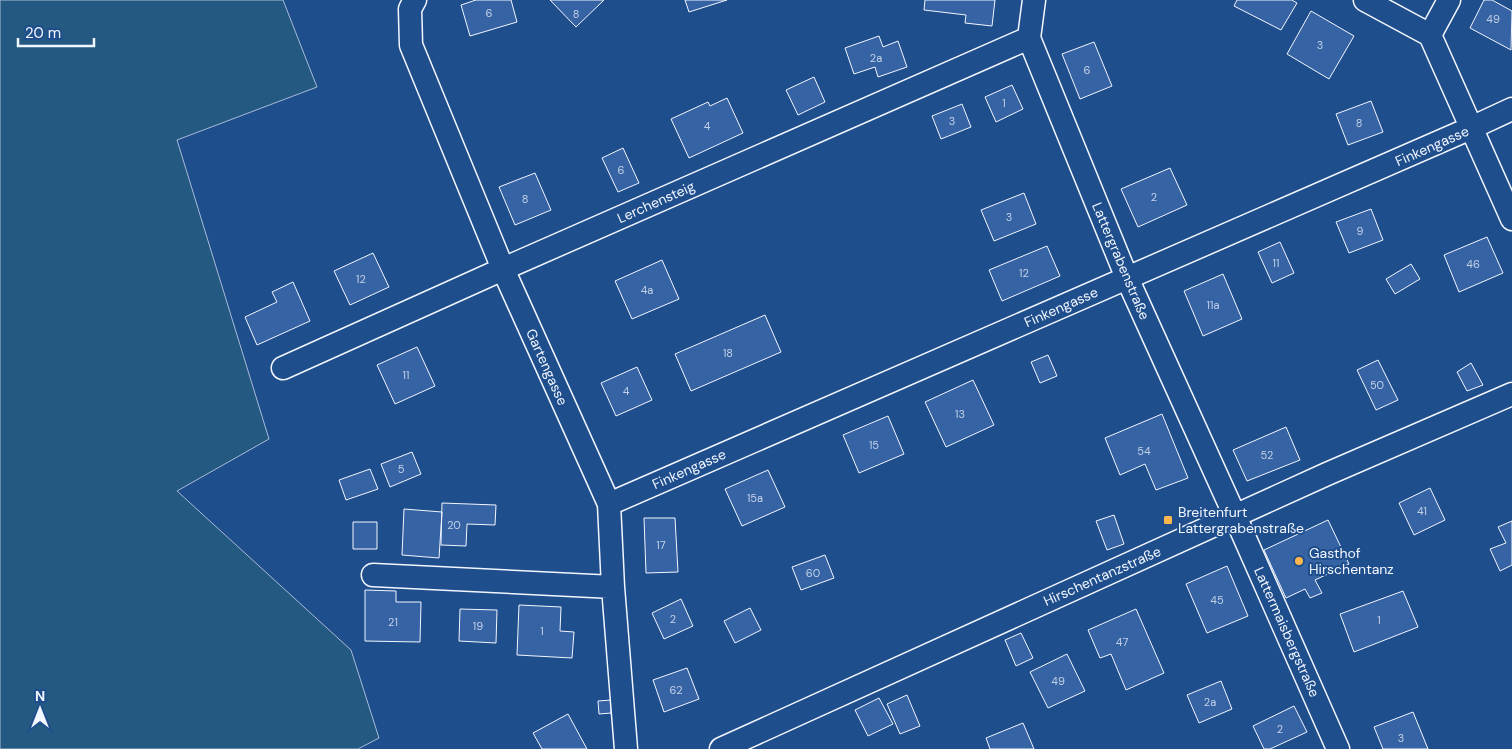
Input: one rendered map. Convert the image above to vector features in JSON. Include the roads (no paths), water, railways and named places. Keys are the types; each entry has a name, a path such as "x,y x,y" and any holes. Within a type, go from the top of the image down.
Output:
{"street":[{"name":"Gartengasse","path":"414,0 410,9 411,45 503,269 609,504 613,587 626,749"},
{"name":"Lattergrabenstraße","path":"1034,0 1029,38 1128,278 1235,516"},
{"path":"1365,0 1430,35 1512,219"},
{"path":"1430,35 1449,0"},
{"name":"Lerchensteig","path":"283,368 503,269 1029,38"},
{"name":"Finkengasse","path":"609,504 1512,109"},
{"name":"Hirschentanzstraße","path":"721,749 1326,474 1512,394"},
{"name":"Lattermaisbergstraße","path":"1235,516 1338,749"},
{"path":"373,574 613,587"}],"place":[{"name":"Breitenfurt Lattergrabenstraße","path":"1168,520"},
{"name":"Gasthof Hirschentanz","path":"1299,561"}]}
